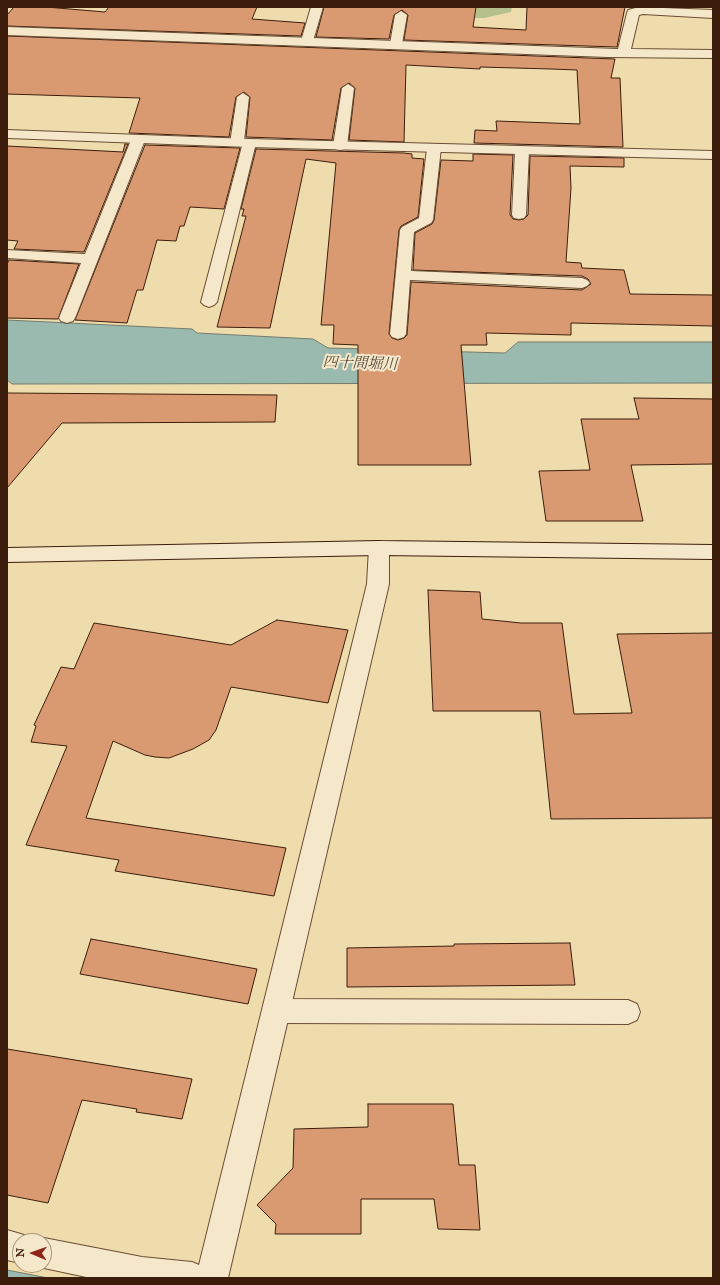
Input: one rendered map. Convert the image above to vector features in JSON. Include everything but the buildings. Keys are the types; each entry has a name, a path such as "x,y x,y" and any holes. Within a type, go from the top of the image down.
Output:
{"street":[{"path":"624,52 633,13 642,10 713,14"},
{"path":"7,31 713,54"},
{"path":"7,134 138,140 713,155"},
{"path":"212,1278 378,584 379,548"},
{"path":"7,555 379,548 713,552"},
{"path":"52,1255 142,1272 192,1278"}],"lane":[{"path":"307,40 317,7"},
{"path":"396,44 400,15"},
{"path":"340,146 348,88"},
{"path":"209,302 243,143 243,97"},
{"path":"67,318 89,259 138,140"},
{"path":"398,334 407,230 426,220 434,148"},
{"path":"519,216 522,151"},
{"path":"7,254 89,259"},
{"path":"403,275 582,283"},
{"path":"276,1011 628,1012"}],"green space":[{"path":"476,7 512,7 511,12 484,18 474,18"}],"water":[{"name":"四十間堀川","path":"7,320 192,329 197,333 313,339 328,348 505,353 518,342 713,342 713,383 12,384 7,380"},
{"path":"7,1270 12,1271 12,1273 22,1273 48,1278 7,1278"}]}
